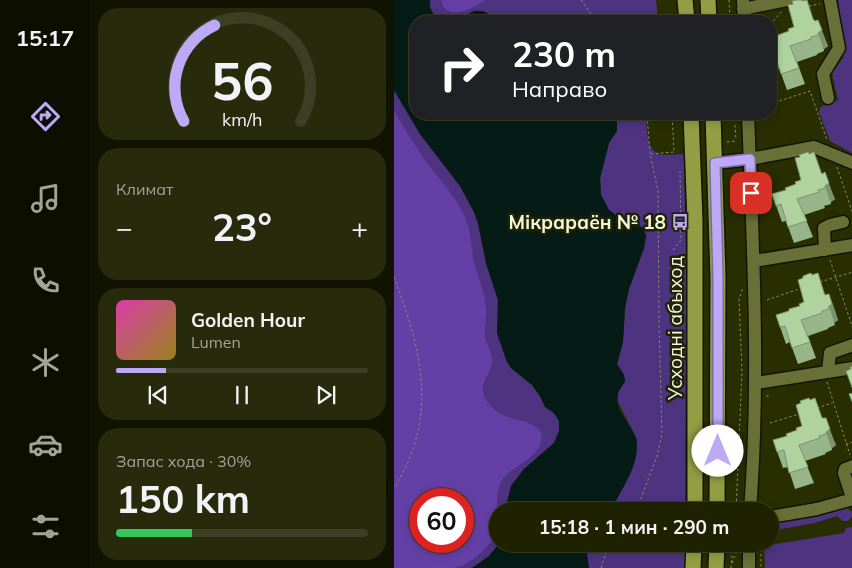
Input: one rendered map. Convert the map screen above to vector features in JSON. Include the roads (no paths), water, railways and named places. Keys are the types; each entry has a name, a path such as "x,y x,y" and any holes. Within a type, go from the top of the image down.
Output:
{"main road":[{"path":"685,0 686,15"},
{"path":"708,0 709,15"},
{"name":"Усходні абыход","path":"691,120 695,229 695,502"},
{"path":"717,502 718,278 715,163 720,120"},
{"path":"693,568 694,552"},
{"path":"720,552 726,567"}],"street":[{"path":"743,10 787,0"},
{"path":"828,98 823,74 838,48 830,1"},
{"path":"748,120 754,261 756,383 750,502"},
{"path":"715,163 818,148 852,163"},
{"path":"826,249 824,228 848,218"},
{"path":"754,261 852,245"},
{"path":"826,372 830,353 852,345"},
{"path":"756,383 852,368"},
{"path":"779,515 817,509 852,499 844,473 847,468 852,466"},
{"path":"748,568 749,552"}],"water":[{"path":"394,0 430,0 430,7 435,15 409,15 409,115 394,90"},
{"path":"474,11 481,11 489,15 466,15"},
{"path":"412,120 616,120 617,122 617,131 609,143 600,178 601,195 609,210 618,217 642,227 646,236 644,248 629,289 625,308 623,342 617,364 624,375 625,381 619,391 617,401 636,437 637,453 628,479 615,502 507,502 511,486 524,469 554,443 559,431 559,421 554,413 545,407 532,385 511,368 507,362 497,333 498,300 486,263 478,223 460,186 420,134"},
{"path":"492,552 588,552 589,568 472,568"}],"place":[{"name":"Мікрараён № 18","path":"680,222"}]}
